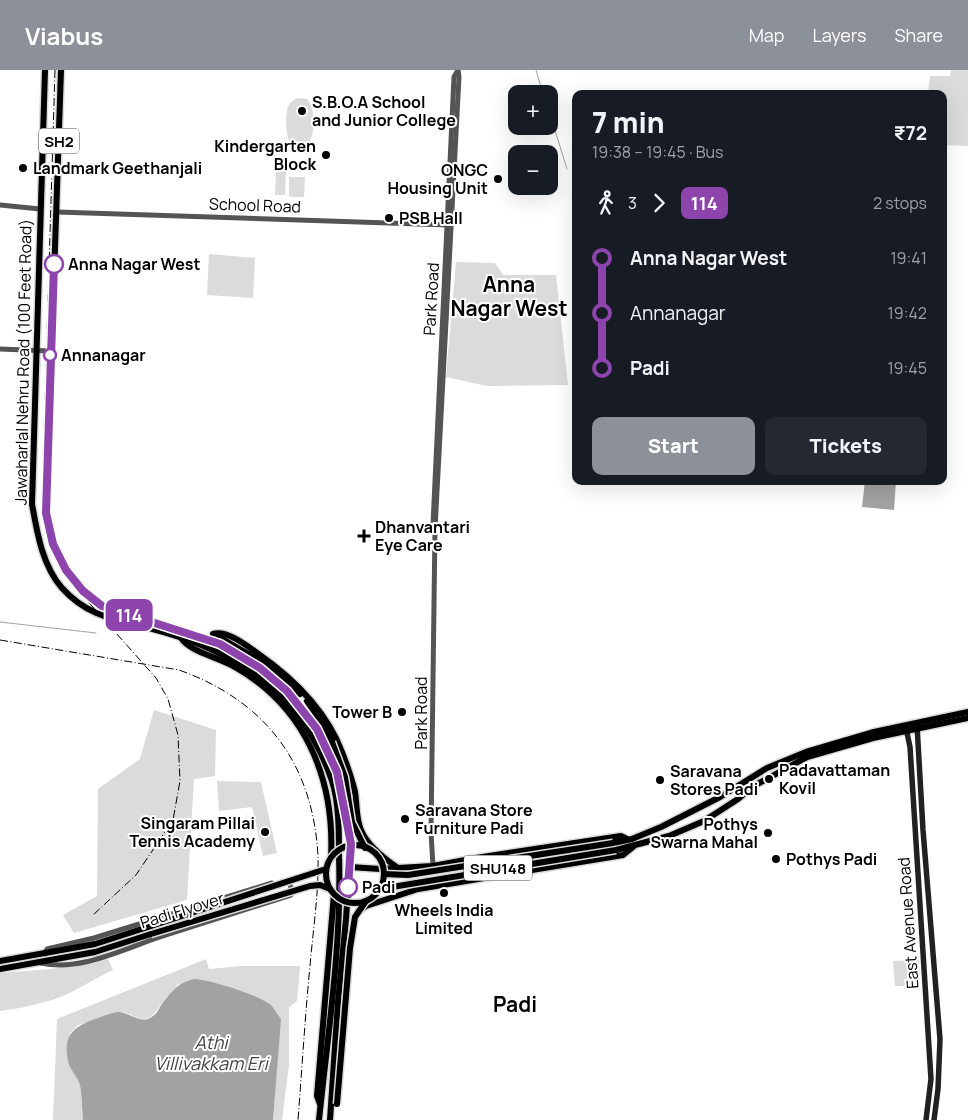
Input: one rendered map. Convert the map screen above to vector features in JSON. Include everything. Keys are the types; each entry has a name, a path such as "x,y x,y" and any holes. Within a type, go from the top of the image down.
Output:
{"main road":[{"name":"Jawaharlal Nehru Road (100 Feet Road)","path":"44,70 32,504 39,539 46,564 61,587 80,605 111,620 149,628 223,653 256,674 274,689 314,739 332,782 338,828 339,927 319,1120"},
{"name":"Jawaharlal Nehru Road (100 Feet Road)","path":"61,70 46,513 53,544 66,570 83,591 102,606 200,636 237,653 260,668 287,691 317,729 328,749 337,772 351,844 330,1120"},
{"path":"200,636 219,633 253,650 277,667 315,705 328,724 342,751 354,792 361,830 387,861 398,868"},
{"path":"213,634 269,666 289,683 316,714 339,756 349,797 352,822 365,848"},
{"path":"181,638 186,646 202,651 234,666 250,677 280,702 297,721 310,744 324,780 332,826 331,858"},
{"name":"SHU148","path":"918,726 968,712"},
{"name":"SHU148","path":"384,874 408,875 628,840 661,827 697,809 772,765 840,741 968,718"},
{"name":"East Avenue Road","path":"918,726 923,830 940,1039 938,1089 934,1120"},
{"name":"SHU148","path":"380,889 634,847 669,836 704,820 738,799 752,787 807,757 906,728"},
{"name":"East Avenue Road","path":"906,728 910,747 930,1070 926,1120"},
{"path":"344,812 358,810"},
{"path":"350,867 416,868 621,836 628,840"},
{"path":"320,1106 317,1096 332,891 326,879 326,869 331,858 338,851 346,847 356,846 365,848 379,858 384,874 380,889 366,901 355,917 350,948 337,1104 330,1120"},
{"path":"346,919 366,906 418,889 623,856 634,847"},
{"path":"416,868 418,889"},
{"name":"Padi Flyover","path":"0,961 54,953 95,944 326,869"},
{"name":"Padi Flyover","path":"0,969 96,952 310,886 320,885 332,891 346,902 366,901"}],"street":[{"name":"Park Road","path":"433,866 431,832 435,529 458,70"},
{"path":"0,205 40,209"},
{"name":"School Road","path":"57,212 449,225"},
{"path":"0,349 36,352 50,351"},
{"path":"41,963 54,966 110,955 292,894 288,878 94,938 47,949 45,954"}],"shaded area":[{"path":"951,70 968,70 968,146 947,145 947,90 928,90 930,76 950,76"},
{"path":"298,98 307,99 311,104 314,121 311,139 306,146 300,149 292,147 290,144 286,126 287,109 293,100"},
{"path":"276,170 286,170 285,195 275,195"},
{"path":"289,177 305,177 304,197 289,197"},
{"path":"209,254 255,258 253,298 207,295"},
{"path":"456,262 495,263 503,275 556,275 568,385 487,386 446,377"},
{"path":"154,710 216,730 215,776 194,779 187,900 74,933 63,915 97,896 98,789 140,759"},
{"name":"Singaram Pillai Tennis Academy","path":"217,781 261,782 277,853 263,856 252,807 219,811"},
{"path":"108,959 113,970 71,993 41,1003 0,1011 0,973 51,969"},
{"path":"206,959 209,969 241,966 300,966 297,1001 289,1007 289,1065 282,1120 273,1120 280,1019 178,984 153,1015 146,1019 124,1012 78,1025 70,1033 67,1049 69,1063 80,1083 83,1120 53,1120 57,1019"},
{"path":"919,960 920,981 912,986 895,986 893,961"}],"water":[{"path":"865,485 896,485 894,510 862,507"},
{"name":"Athi Villivakkam Eri","path":"194,979 222,985 258,998 272,1006 281,1019 273,1120 83,1120 80,1085 68,1061 67,1045 71,1033 87,1022 117,1012 142,1019 150,1018 177,987"}],"waterway":[{"path":"536,70 540,85"},
{"path":"556,135 567,169"},
{"path":"0,622 96,633"}],"railway":[{"path":"55,70 42,498 60,570 156,678 168,699 178,735 180,781 173,820 136,875 92,916"},
{"path":"0,640 179,670 210,683 237,699 260,718 279,740 295,765 306,792 314,823 318,856 317,897 298,1120"}],"bus line":[{"name":"114","path":"54,264 46,513 53,544 66,570 83,591 102,606 220,644 260,668 287,691 317,729 328,749 337,772 351,844 348,887"}],"place":[{"name":"S.B.O.A School and Junior College","path":"302,111"},
{"name":"Kindergarten Block","path":"326,155"},
{"name":"Landmark Geethanjali","path":"23,168"},
{"name":"ONGC Housing Unit","path":"498,179"},
{"name":"PSB Hall","path":"389,218"},
{"name":"Anna Nagar West","path":"54,264"},
{"name":"Annanagar","path":"50,355"},
{"name":"Dhanvantari Eye Care","path":"364,536"},
{"name":"Tower B","path":"402,712"},
{"name":"Padavattaman Kovil","path":"769,779"},
{"name":"Saravana Stores Padi","path":"660,780"},
{"name":"Saravana Store Furniture Padi","path":"405,819"},
{"name":"Singaram Pillai Tennis Academy","path":"265,832"},
{"name":"Pothys Swarna Mahal","path":"768,833"},
{"name":"Pothys Padi","path":"776,859"},
{"name":"Padi","path":"348,887"},
{"name":"Wheels India Limited","path":"444,893"}],"district":[{"name":"Anna Nagar West","path":"509,296"},
{"name":"Padi","path":"515,1004"}]}
